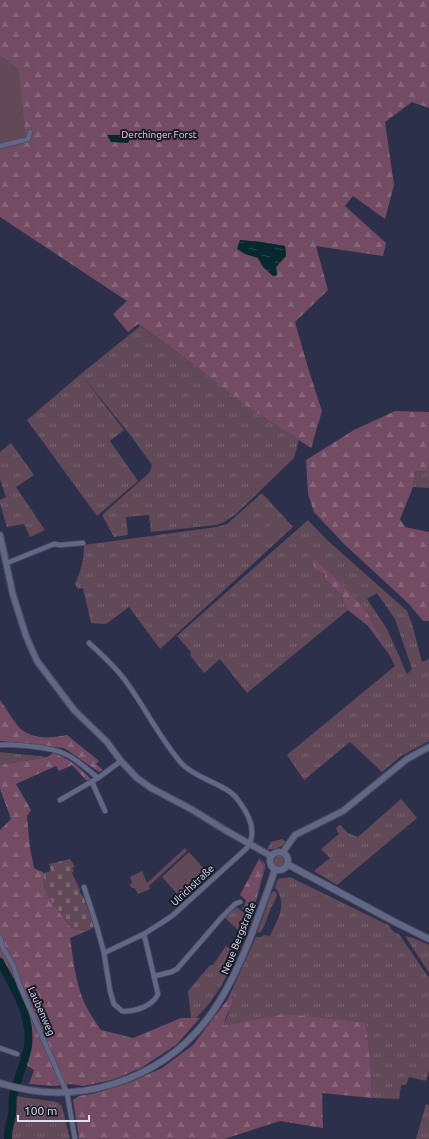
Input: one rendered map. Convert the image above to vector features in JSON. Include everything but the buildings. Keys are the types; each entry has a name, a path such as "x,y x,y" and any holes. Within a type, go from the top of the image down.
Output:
{"main road":[{"path":"276,852 283,852 288,858 287,864 282,869 275,869 271,864 271,856 276,852"},
{"path":"287,864 429,939"},
{"name":"Neue Bergstraße","path":"0,1082 37,1092 67,1093 96,1089 132,1078 160,1063 196,1033 215,1008 235,975 248,944 275,869"}],"street":[{"path":"0,146 28,139 30,132"},
{"path":"0,535 13,595 20,619 37,660 74,710 106,742 134,776 271,856"},
{"path":"6,564 54,544 60,545 82,543"},
{"path":"89,643 126,681 168,747 186,768 227,791 238,799 251,827 252,834 249,844"},
{"path":"0,745 37,748 65,754 98,778"},
{"path":"283,852 295,835 344,811 407,759 429,747"},
{"path":"60,800 92,782 121,761"},
{"path":"92,782 105,811"},
{"name":"Ulrichstraße","path":"104,953 144,934 172,916 249,844"},
{"path":"84,887 104,953 110,991 114,1004 122,1011 128,1011 151,1004 156,999 158,994 144,934"},
{"path":"155,976 177,969 222,917 235,904 240,902"},
{"name":"Laubenweg","path":"0,937 3,948 13,965 20,986 67,1093 75,1139"},
{"path":"0,1048 17,1054"}],"green space":[{"name":"Derchinger Forst","path":"0,0 429,0 429,108 412,102 385,122 394,185 385,219 353,196 345,206 386,243 383,256 316,246 328,290 295,322 322,411 311,448 242,403 184,357 138,324 128,332 113,314 127,301 0,217 0,147 19,70 0,56","holes":["240,240 285,246 286,256 276,267 277,275 273,276 263,267 258,258"]},
{"path":"0,56 19,70 26,141 0,147"},
{"path":"140,326 184,357 242,403 299,440 294,458 235,515 224,522 216,525 151,532 149,515 126,517 128,535 114,537 102,515 150,472 152,465 131,436 81,374"},
{"path":"81,374 124,430 110,441 138,481 97,516 27,420"},
{"path":"395,411 429,412 429,472 415,471 413,487 400,519 405,527 429,532 429,621 423,621 409,604 344,544 314,512 308,494 306,460 354,430"},
{"path":"11,443 34,475 16,487 45,530 30,537 24,524 7,527 0,504 0,500 6,497 0,479 0,452"},
{"path":"415,471 429,472 429,488 413,487"},
{"path":"262,493 293,527 160,649 129,607 106,624 91,623 83,588 78,589 75,584 82,565 84,545 217,527 227,524"},
{"path":"280,516 289,526 270,543 261,533"},
{"path":"308,520 326,539 407,611 422,662 429,659 429,741 401,756 382,772 350,742 304,780 287,755 395,666 364,607 332,574 314,559 325,573 325,579 341,595 348,610 247,693 220,659 204,673 190,655 191,652 177,636","holes":["377,593 395,619 412,669 407,674 387,629 367,599"]},
{"path":"313,558 332,574 364,607 389,654 368,626 348,610 341,595 325,579 325,573 314,569"},
{"path":"0,700 22,730 38,737 67,735 99,761 96,764 103,770 99,772 64,748 0,741"},
{"path":"0,752 47,757 0,765"},
{"path":"53,753 74,763 91,779 87,781 72,765 59,771 56,766 16,784 31,810 27,816 30,848 34,868 44,873 43,882 47,895 72,929 89,930 70,938 74,968 82,997 88,1010 101,1030 133,1038 181,1018 200,1018 176,1045 141,1068 112,1080 83,1086 71,1084 55,1086 29,1084 34,1070 25,1064 31,1042 26,1008 0,958 0,830 11,819 0,789 0,765 47,757"},
{"path":"401,799 417,818 337,885 314,871 330,858 321,849 339,834 336,828 340,825 348,833 358,837"},
{"path":"282,839 286,842 282,846 275,849 267,849 271,842"},
{"path":"185,848 187,851 149,886 150,889 138,894 135,888 132,888 130,885 132,883 130,877 142,871 147,883"},
{"path":"189,852 207,872 180,897 162,877"},
{"path":"279,854 284,856 286,861 284,866 279,868 274,866 272,861 274,856"},
{"path":"259,857 265,864 265,869 252,915 241,908 244,907 246,900 248,902 257,897 264,866"},
{"path":"70,859 75,867 72,868 74,871 72,873 80,890 79,891 84,898 94,927 89,930 72,929 47,895 43,882 44,873 51,871 49,864"},
{"path":"259,859 264,866 257,897 254,901 248,902 240,895"},
{"path":"290,877 388,925 394,932 399,934 429,978 429,1071 426,1081 409,1077 406,1085 401,1085 399,1099 372,1098 371,1070 366,1023 223,1026 233,1003 232,990 256,937 261,937 264,935 270,936 279,917 281,900 275,887 278,879"},
{"path":"275,891 277,896 261,932 257,933 272,892"},
{"path":"236,907 251,918 229,971 215,996 196,1018 191,1018 188,991 210,965 213,965 226,946 230,948 240,932 225,918"},
{"path":"405,936 429,945 429,973"},
{"path":"232,990 233,1003 223,1026 286,1014 366,1023 371,1070 372,1098 322,1093 323,1128 280,1121 224,1139 79,1139 73,1100 79,1096 96,1093 131,1082 162,1068 193,1045 228,999"},
{"path":"15,1096 57,1102 62,1106 70,1139 10,1139 9,1132 15,1117"},
{"path":"426,1104 429,1105 429,1139 416,1139"}],"water":[{"path":"107,135 132,135 128,143 111,142"},
{"path":"240,240 285,246 286,256 276,267 277,275 273,276 263,267 258,258 245,254 237,249"}],"waterway":[{"path":"0,962 21,1002 25,1013 29,1035 27,1052 13,1096 12,1118 8,1139"}]}
